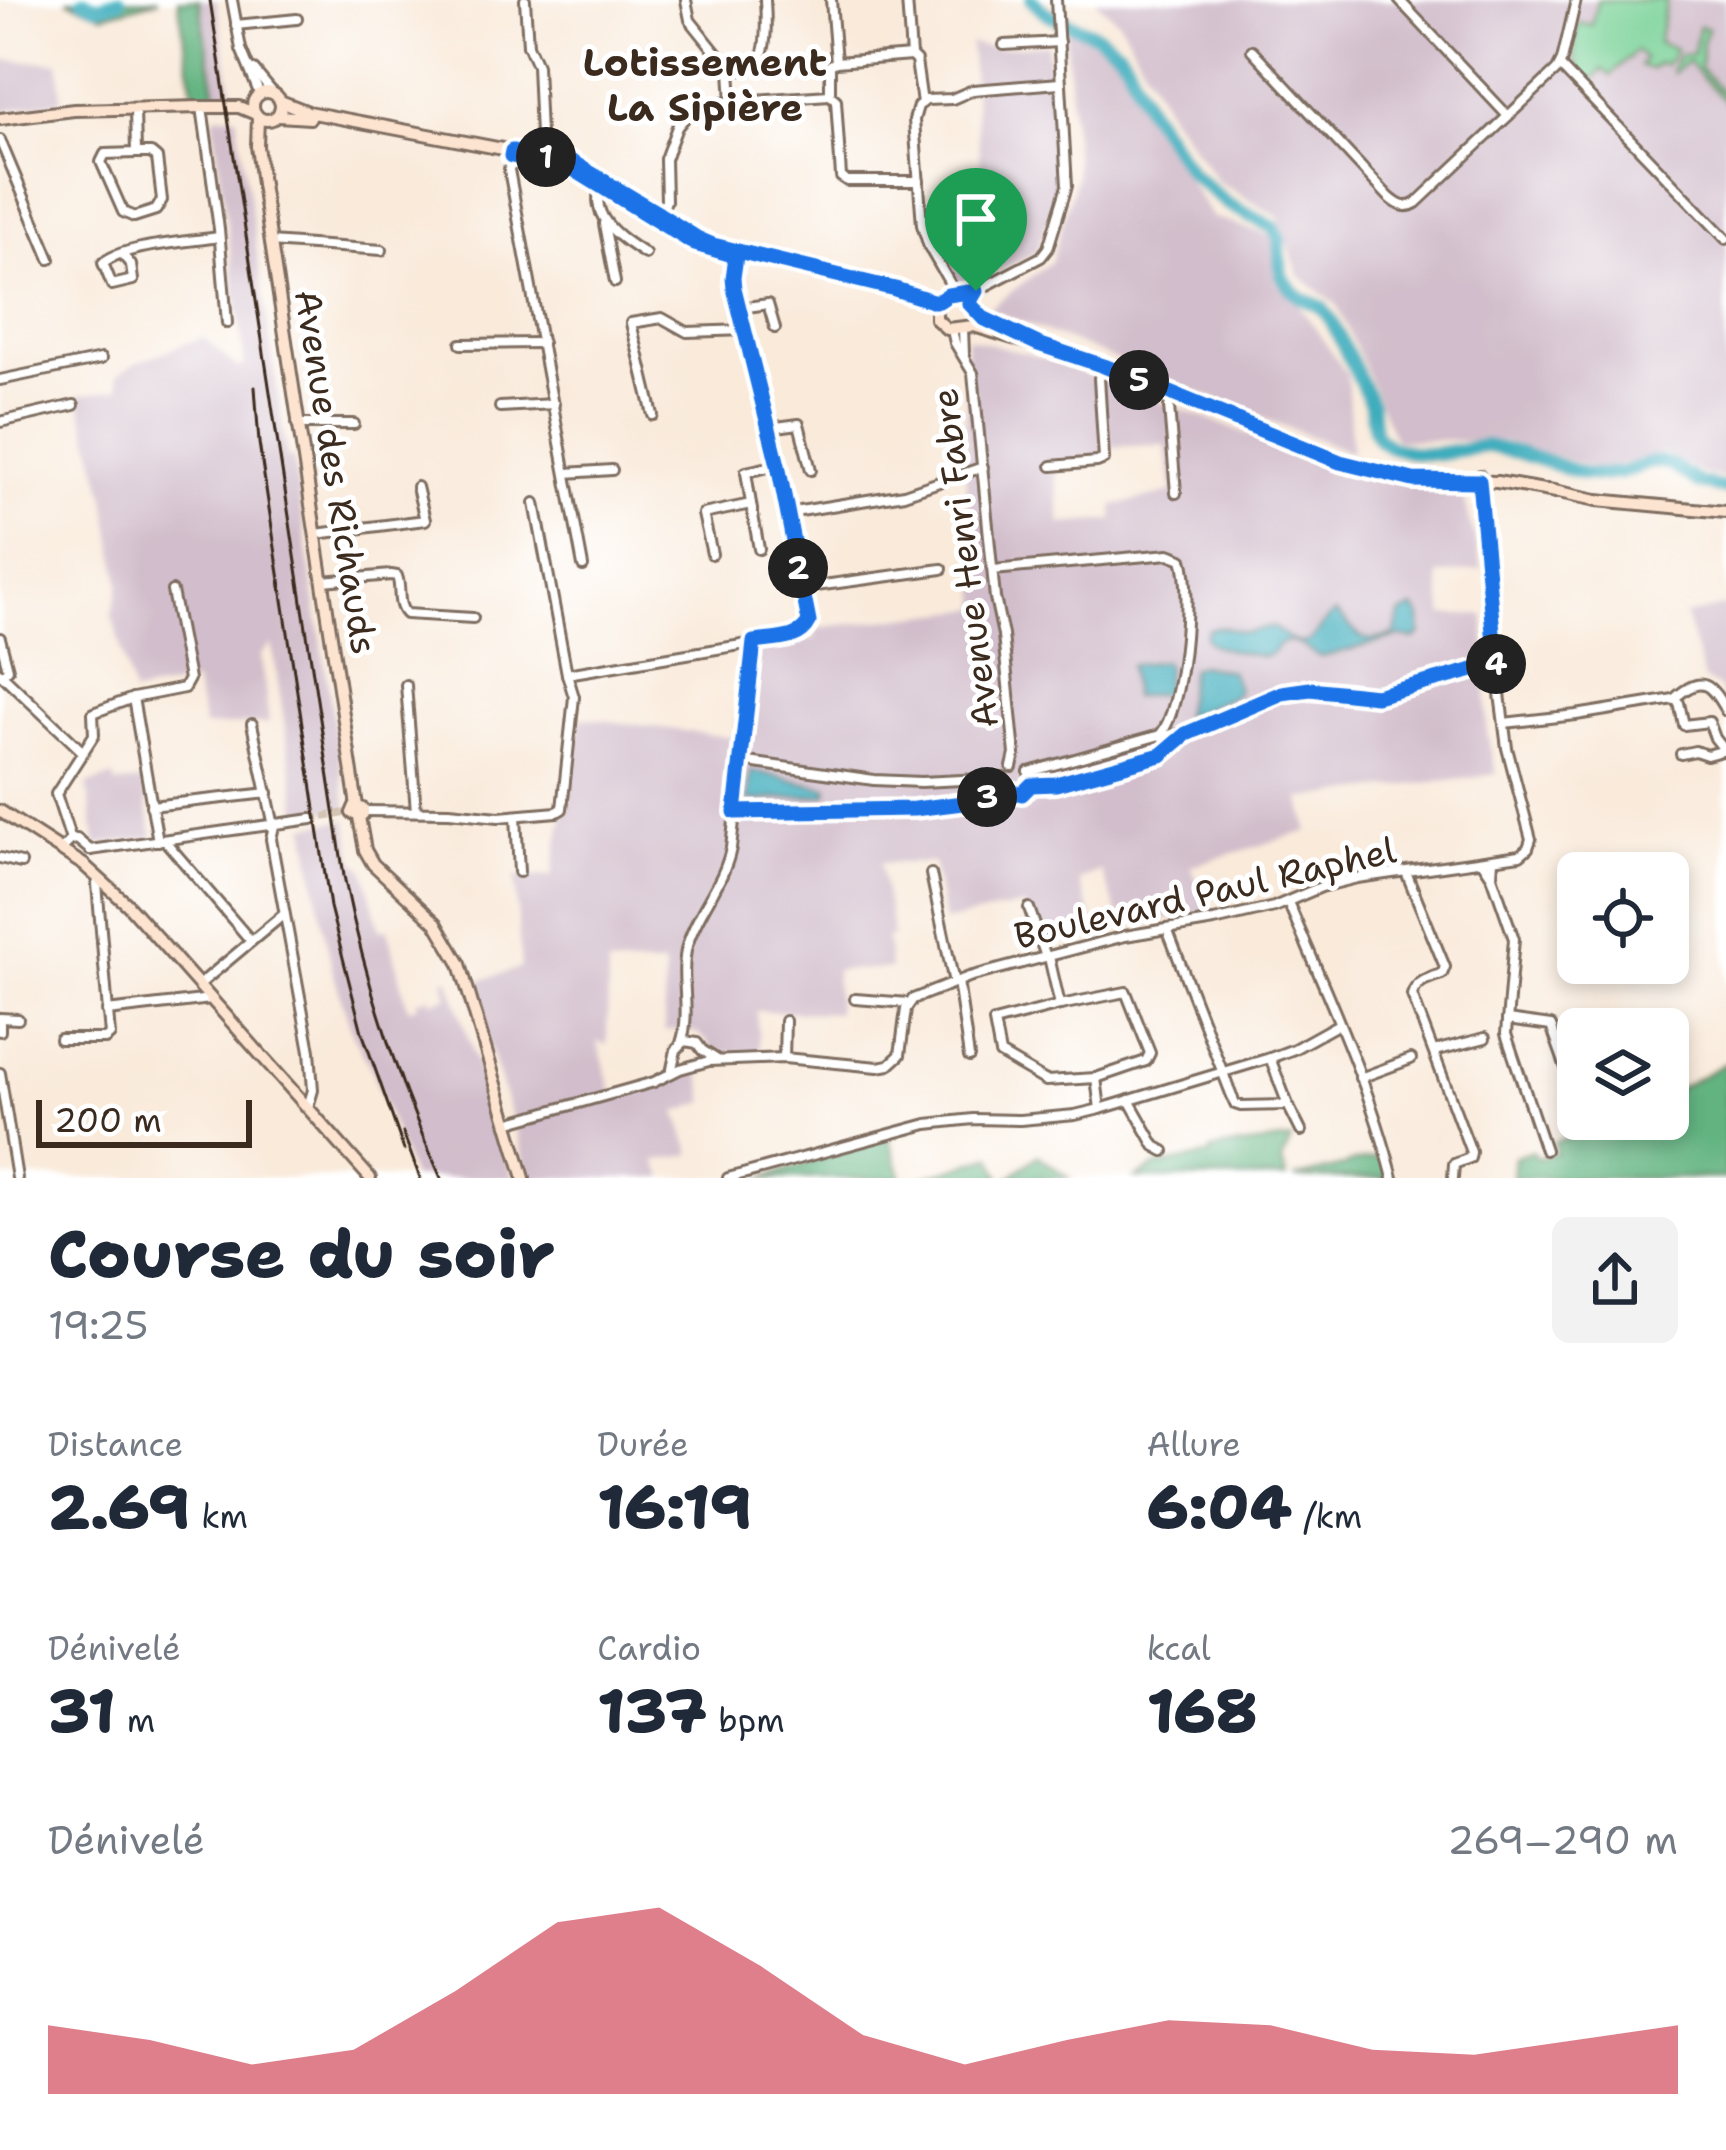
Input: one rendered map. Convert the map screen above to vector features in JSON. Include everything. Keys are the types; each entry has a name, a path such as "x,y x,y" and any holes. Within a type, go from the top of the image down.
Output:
{"street":[{"path":"232,0 241,49 266,107"},
{"path":"525,0 528,45 537,65 541,158"},
{"path":"686,0 690,20 730,70 732,102"},
{"path":"730,70 759,64 765,39 765,0"},
{"path":"831,0 836,62"},
{"path":"907,0 911,56 922,103"},
{"path":"935,314 959,296 1047,251 1067,186 1055,0"},
{"path":"1399,0 1508,116"},
{"path":"1252,50 1402,206 1416,203 1560,66 1576,0"},
{"path":"236,25 297,19"},
{"path":"1004,45 1059,42"},
{"path":"911,56 836,62 830,65 830,94 836,100 841,178 919,181"},
{"path":"1560,66 1726,239"},
{"path":"960,328 971,318 929,247 922,225 914,120 918,106 974,90 1060,83"},
{"path":"658,217 666,201 665,159 677,128 699,106 830,94"},
{"path":"202,107 227,323"},
{"path":"0,119 74,110 266,107 541,158 602,182 695,244 910,294 959,296 983,318 1038,344"},
{"name":"Avenue des Richauds","path":"266,107 256,146 355,812 373,864 436,923 460,964 524,1178"},
{"path":"135,110 136,153"},
{"path":"0,140 50,259"},
{"path":"136,153 158,158 162,200 156,210 134,217 123,212 101,162 105,154 136,153"},
{"path":"511,153 509,170 583,566"},
{"path":"602,182 597,195 615,282"},
{"path":"604,222 645,254"},
{"path":"122,254 131,266 133,280 112,285 103,263 107,258 122,254 218,237"},
{"path":"270,242 382,250"},
{"path":"737,253 917,303 935,314 943,327 990,329 1104,366 1340,462 1413,480 1479,478 1631,504 1726,512"},
{"path":"567,674 795,636 807,628 778,465 733,278 737,253"},
{"path":"740,308 768,304 775,328"},
{"path":"652,415 631,323 662,318 687,332 746,330"},
{"name":"Avenue Henri Fabre","path":"960,328 955,343 973,373 1015,754 1021,768"},
{"path":"461,344 542,343"},
{"path":"0,380 101,359"},
{"path":"1052,466 1104,459 1099,378 1104,366"},
{"path":"1173,394 1169,407 1176,493"},
{"path":"500,407 554,404"},
{"path":"0,422 74,405"},
{"path":"298,424 354,424"},
{"path":"769,428 799,424 812,470"},
{"path":"759,549 746,472 778,465"},
{"path":"788,513 904,494 983,467"},
{"path":"566,473 612,470"},
{"path":"1479,478 1507,748 1531,838 1520,855 1487,860 1514,939 1506,1034 1545,1150"},
{"path":"315,535 425,520 417,488"},
{"path":"355,812 449,812 481,817 557,812 562,807 574,697 535,503"},
{"path":"712,554 703,514 751,504"},
{"path":"993,570 1169,554 1182,559 1188,622 1170,719 1160,735"},
{"path":"801,588 942,569"},
{"path":"322,581 397,576 400,605 406,614 472,618"},
{"path":"66,845 56,794 94,735 93,713 133,698 184,688 189,679 172,591"},
{"path":"0,638 8,669 1,674 83,752"},
{"path":"670,1075 686,1024 687,947 726,869 754,642"},
{"path":"1003,778 1006,789 1022,794 1031,785 1061,783 1166,753 1186,734 1282,693 1310,689 1376,696 1496,664"},
{"path":"406,685 416,811"},
{"path":"1504,723 1674,699 1700,686 1711,687 1726,711"},
{"path":"133,698 161,841 250,941"},
{"path":"1674,699 1683,724 1709,722 1725,751 1681,754"},
{"path":"252,724 274,826 271,839 283,915 310,1051 313,1090 308,1108"},
{"path":"741,761 874,780 1003,778 1021,768 1160,735 1186,734"},
{"path":"1160,735 1167,742 1166,753"},
{"path":"1021,768 1031,785"},
{"path":"735,812 914,809 963,803 1006,789"},
{"path":"152,806 268,793"},
{"path":"0,811 66,845 101,879 370,1178"},
{"path":"516,816 519,872"},
{"path":"90,850 312,819"},
{"path":"66,845 82,842 90,850"},
{"path":"84,865 90,850"},
{"path":"0,858 21,863"},
{"name":"Boulevard Paul Raphel","path":"909,1004 918,995 956,982 1125,936 1252,912 1357,878 1487,860"},
{"path":"1406,872 1445,967 1442,974 1421,982 1412,995 1471,1152 1470,1158 1454,1164 1453,1178"},
{"path":"932,874 969,1058"},
{"path":"60,1039 110,1035 97,884 101,879"},
{"path":"1288,902 1360,1078 1394,1178"},
{"path":"1029,908 1060,1005"},
{"path":"200,984 283,915"},
{"path":"1167,929 1235,1103 1288,1105"},
{"path":"1126,992 1150,1053 1146,1061 1096,1078 1046,1081 1000,1054 994,1022 1126,992"},
{"path":"107,1011 213,999"},
{"path":"508,1123 718,1060 784,1058 889,1065 900,1055 909,1004 855,999"},
{"path":"0,1024 18,1019"},
{"path":"1507,1020 1551,1026 1557,1043"},
{"path":"784,1058 785,1022"},
{"path":"686,1024 693,1041 718,1060"},
{"path":"728,1178 927,1124 1020,1120 1100,1109 1270,1058 1339,1024"},
{"path":"1433,1051 1485,1038"},
{"path":"681,1043 693,1041"},
{"path":"676,1058 692,1066 701,1059 702,1050"},
{"path":"1270,1058 1300,1131"},
{"path":"1360,1078 1411,1059"},
{"path":"0,1073 17,1178"},
{"path":"1096,1078 1100,1109"},
{"path":"1130,1100 1155,1146 1165,1151"}],"shaded area":[{"path":"199,0 216,0 234,101 217,101"},
{"path":"1095,0 1726,0 1726,478 1704,474 1662,453 1602,470 1502,441 1395,440 1337,305 1299,276 1278,217 1217,181 1169,113 1120,22"},
{"path":"1065,28 1116,52 1212,217 1272,236 1275,280 1300,306 1347,375 1352,453 988,309 1051,262 1076,177"},
{"path":"970,44 998,48 1047,44 1058,192 1036,252 972,286 958,286 939,245 985,224"},
{"path":"0,60 59,62 61,100 0,111"},
{"path":"237,115 287,458 293,458 347,808 299,816 272,644 261,655 269,723 204,727 194,682 133,694 112,615 120,583 105,493 78,396 119,389 117,375 135,363 203,337 236,367 245,366 213,118"},
{"path":"966,337 1045,359 1248,434 1464,497 1482,569 1438,575 1444,615 1485,615 1487,734 1496,774 1301,799 1308,831 1191,866 1209,912 1123,927 1101,871 1079,881 1097,930 1039,944 1024,905 944,922 933,863 880,863 893,936 887,937 890,969 835,970 837,1013 756,1011 760,1051 711,1053 708,1042 697,1033 664,1031 664,966 608,966 607,1045 597,1041 615,1099 700,1071 706,1102 677,1112 692,1154 656,1161 665,1178 530,1178 471,987 521,968 515,877 552,876 581,717 735,738 745,648 815,638 815,628 980,608 966,481","holes":["1165,445 1173,492 1113,506 1113,520 1061,524 1055,463 1102,458 1104,447"]},
{"path":"1726,606 1726,705 1719,687 1704,680 1685,615"},
{"path":"114,777 116,784 143,781 153,837 96,845 87,784"},
{"path":"347,819 354,858 365,871 380,930 388,929 408,1008 418,1006 417,1000 448,997 444,979 449,978 513,1178 412,1178 352,1032 332,969 319,903 306,826"}],"green space":[{"path":"67,0 159,0 103,15"},
{"path":"178,0 199,0 216,96 194,96"},
{"path":"1597,0 1667,0 1658,43 1675,48 1673,56 1651,69 1640,66 1645,59 1636,51 1610,76 1603,69 1589,83 1576,62 1575,47 1579,22 1592,25"},
{"path":"1699,26 1708,28 1700,68 1726,96 1726,102 1687,61 1673,73 1671,69 1680,54 1692,55"},
{"path":"1726,1063 1726,1178 1512,1178 1514,1157 1532,1151 1536,1158 1556,1153 1554,1142 1560,1140 1689,1140 1689,1083"},
{"path":"889,1137 902,1178 762,1178"},
{"path":"1291,1140 1282,1161 1287,1178 1136,1178 1157,1166 1211,1155 1222,1148"},
{"path":"1038,1155 1069,1178 1009,1178"},
{"path":"992,1156 1001,1178 922,1178"},
{"path":"1384,1156 1389,1178 1294,1178 1348,1163"}],"water":[{"path":"1414,608 1420,615 1421,634 1416,638 1399,637 1322,657 1289,642 1266,656 1256,656 1215,646 1205,637 1208,629 1245,633 1273,627 1289,639 1305,642 1335,613 1359,636 1381,638 1395,635 1400,614"},
{"path":"1162,661 1166,665 1165,693 1132,697 1130,665"},
{"path":"1200,665 1231,671 1238,690 1234,696 1183,717 1191,668"},
{"path":"751,771 827,787 828,791 748,801"}],"waterway":[{"path":"83,0 98,7 119,0"},
{"path":"1032,0 1044,12 1097,35 1119,51 1147,107 1191,173 1226,203 1274,228 1281,274 1291,289 1321,307 1331,320 1371,404 1374,431 1390,447 1434,454 1486,446 1600,475 1661,462 1699,483 1726,489"}],"tunnel":[{"path":"312,819 345,813"}],"railway":[{"path":"210,0 344,876 384,1030 441,1178"},
{"path":"255,387 259,443 330,907 362,1032 404,1150"},
{"path":"403,1133 420,1178"}],"district":[{"name":"Lotissement La Sipière","path":"705,84"}],"route":[{"path":"976,291 932,301 713,245 659,214 656,220 570,167 511,156 512,151 572,162 659,214 656,220 695,244 736,256 734,288 778,465 809,622 799,634 754,642 735,812 914,809 963,803 1006,789 1022,794 1031,785 1056,784 1161,755 1186,734 1282,693 1310,689 1376,696 1496,664 1479,481 1413,480 1340,462 1038,344 971,308 976,291"}]}
